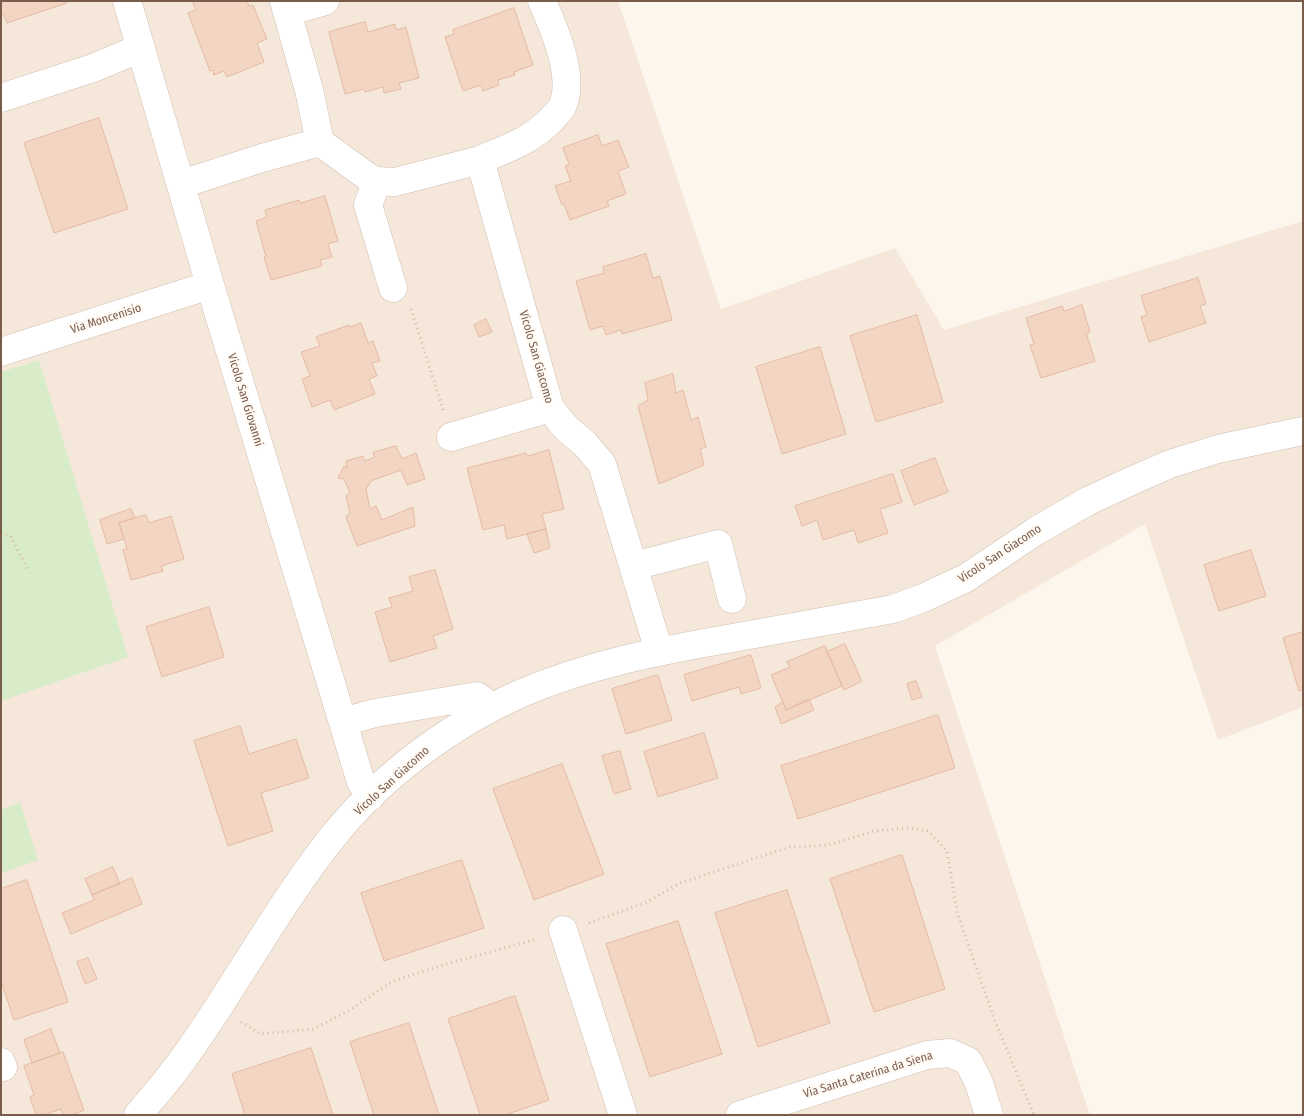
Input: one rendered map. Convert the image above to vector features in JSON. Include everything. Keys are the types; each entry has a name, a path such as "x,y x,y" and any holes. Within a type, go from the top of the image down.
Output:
{"street":[{"name":"Vicolo San Giovanni","path":"128,1 210,285 361,782 371,796"},
{"path":"325,1 286,7 320,142 368,177 377,181 395,182 480,160 521,143 544,128 562,108 566,87 562,52 542,1"},
{"path":"1,98 93,68 141,48"},
{"path":"180,182 194,180 320,142"},
{"name":"Vicolo San Giacomo","path":"480,160 550,408 565,427 585,444 602,464 659,651"},
{"path":"377,181 368,205 394,288"},
{"name":"Via Moncenisio","path":"1,352 210,285"},
{"path":"452,437 550,408"},
{"name":"Vicolo San Giacomo","path":"138,1115 181,1062 309,869 337,832 371,796 416,756 492,707 523,692 575,673 659,651 901,606 966,578 1036,531 1088,501 1170,464 1218,449 1303,432"},
{"path":"634,566 718,544 732,599"},
{"path":"343,722 375,713 477,696 492,707"},
{"path":"563,930 624,1115"},
{"name":"Via Santa Caterina da Siena","path":"740,1115 798,1106 927,1055 950,1053 968,1061 980,1083 989,1115"}],"path":[{"path":"394,288 403,285 452,437"},
{"path":"1,533 11,537 29,572"},
{"path":"239,1021 261,1034 313,1029 350,1010 393,981 563,930 645,902 680,883 790,847 829,845 874,831 910,828 928,831 947,851 957,912 995,1021 1034,1115"}],"shaded area":[{"path":"1,1 618,1 721,309 895,248 944,330 1303,221 1303,707 1218,740 1145,524 935,646 1090,1115 1,1115"}],"green space":[{"path":"39,360 128,657 1,701 1,372"},
{"path":"20,802 38,860 1,873 1,810"}],"building":[{"path":"1,1 67,1 67,3 7,23 3,14 1,14"},
{"path":"197,1 247,1 249,6 253,5 267,39 257,43 264,62 227,77 224,71 214,75 213,70 210,71 188,13 196,10 193,3"},
{"path":"514,8 533,65 514,72 515,75 498,80 499,85 483,91 481,85 463,91 445,37 454,34 453,30"},
{"path":"365,22 368,32 395,24 396,30 406,27 419,78 399,83 401,89 384,93 383,87 365,92 364,89 345,94 329,32"},
{"path":"99,118 128,209 54,233 24,143"},
{"path":"598,135 602,146 618,140 629,167 618,171 626,194 607,201 609,206 570,220 555,186 571,181 565,166 569,164 563,148"},
{"path":"325,196 338,241 328,244 332,257 320,260 322,266 271,280 256,221 267,217 265,210 299,200 300,203"},
{"path":"646,254 653,278 660,276 672,320 622,334 621,330 606,335 603,326 590,330 576,281 604,273 603,267"},
{"path":"1198,278 1206,304 1200,306 1206,323 1149,342 1141,317 1147,315 1141,296"},
{"path":"1082,305 1090,332 1086,333 1095,361 1041,378 1030,345 1034,344 1026,318 1062,306 1064,311"},
{"path":"917,315 943,402 876,422 850,336"},
{"path":"486,319 492,332 479,337 474,325"},
{"path":"361,323 368,343 373,341 380,361 372,363 377,376 369,379 375,394 334,410 330,400 312,407 302,379 310,376 301,352 320,346 316,337 349,325 350,327"},
{"path":"820,347 846,434 782,454 756,367"},
{"path":"673,374 676,393 683,390 691,420 698,417 706,447 700,449 704,465 659,484 638,406 648,400 645,383"},
{"path":"396,446 402,459 416,453 425,479 407,485 401,470 371,481 366,489 370,509 376,506 382,520 413,507 415,526 357,546 346,517 350,513 346,496 350,493 344,479 338,478 344,466 347,468 346,461 363,456 365,461 375,457 373,453"},
{"path":"549,450 564,509 542,514 546,529 527,534 507,539 504,525 483,530 467,468 526,453 527,456"},
{"path":"935,458 948,492 914,505 901,471"},
{"path":"893,474 902,502 880,509 888,533 858,543 854,530 823,540 817,520 802,526 795,506"},
{"path":"131,509 135,518 119,523 124,539 107,544 100,520"},
{"path":"146,515 149,523 171,516 184,559 161,566 163,571 131,580 123,550 127,549 119,523"},
{"path":"546,529 550,548 534,553 527,534"},
{"path":"1251,550 1266,596 1219,611 1204,565"},
{"path":"435,570 453,629 433,636 437,648 390,662 375,612 392,607 389,598 413,591 409,577"},
{"path":"209,607 224,657 162,677 146,627"},
{"path":"1303,632 1303,689 1299,691 1283,638"},
{"path":"845,644 862,681 844,690 827,652"},
{"path":"825,646 842,686 786,710 771,675 790,667 787,662"},
{"path":"751,655 761,688 741,694 739,687 692,701 684,675"},
{"path":"658,675 672,720 626,734 612,689"},
{"path":"916,681 922,697 912,700 907,684"},
{"path":"809,699 814,710 781,724 775,707 783,702 786,710"},
{"path":"938,715 955,768 798,819 781,766"},
{"path":"240,726 249,754 296,739 309,778 261,793 273,831 228,846 194,741"},
{"path":"704,733 718,778 658,797 644,752"},
{"path":"620,751 631,789 614,794 602,756"},
{"path":"562,764 604,874 534,900 493,789"},
{"path":"902,855 945,989 874,1012 830,879"},
{"path":"462,860 484,928 384,961 361,893"},
{"path":"113,867 120,884 92,895 85,879"},
{"path":"132,878 142,904 71,934 62,913 94,900 92,895"},
{"path":"27,880 68,1002 14,1020 1,981 1,889"},
{"path":"787,890 830,1023 758,1047 715,913"},
{"path":"678,921 722,1054 650,1077 606,944"},
{"path":"88,958 97,979 85,984 77,962"},
{"path":"515,996 549,1100 505,1115 480,1115 448,1019"},
{"path":"409,1023 439,1115 374,1115 350,1042"},
{"path":"51,1029 60,1053 32,1063 24,1040"},
{"path":"311,1048 333,1115 245,1115 232,1074"},
{"path":"63,1052 84,1110 72,1115 63,1115 61,1109 44,1115 36,1115 30,1097 34,1095 24,1066"}]}
